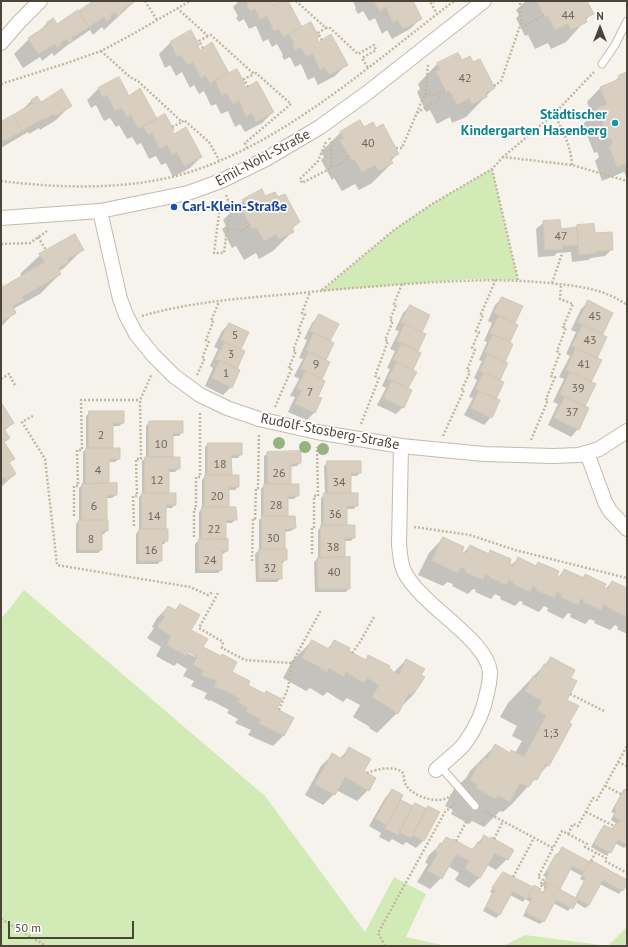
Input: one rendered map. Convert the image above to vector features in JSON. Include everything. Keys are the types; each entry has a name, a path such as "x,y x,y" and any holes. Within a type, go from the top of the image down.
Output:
{"street":[{"path":"1,43 22,18 40,1"},
{"name":"Emil-Nohl-Straße","path":"1,218 100,211 188,193 221,181 266,159 320,127 367,93 484,1"},
{"name":"Rudolf-Stosberg-Straße","path":"100,211 118,293 129,320 141,340 174,376 196,392 226,408 264,421 355,439 401,446 484,454 565,456 587,453 603,447 627,431"},
{"path":"401,446 399,525 401,559 404,570 410,581 429,602 474,643 486,660 490,671 486,702 476,723 465,743 438,768"},
{"path":"587,453 605,502 610,511 627,529"}],"lane":[{"path":"602,64 615,45 627,21"},
{"path":"438,768 475,806"}],"path":[{"path":"145,1 157,20"},
{"path":"1,84 67,63 101,50 190,1"},
{"path":"296,1 326,28 329,27 358,54 374,45 376,50 362,58 368,68"},
{"path":"435,1 431,3 437,14"},
{"path":"1,181 62,186 104,186 125,184 176,176 219,160 247,148 312,109 368,68 454,1"},
{"path":"494,86 501,81 520,23 520,1"},
{"path":"177,8 208,36 210,35 291,104 245,143 247,148"},
{"path":"520,23 526,25 544,15"},
{"path":"322,40 318,33 326,28"},
{"path":"203,48 199,41 208,36"},
{"path":"101,50 130,77 139,82 182,122"},
{"path":"396,148 402,148 425,94 429,65 419,52"},
{"path":"322,291 394,230 432,204 492,169 503,157 554,114 602,64"},
{"path":"248,87 244,79 254,74"},
{"path":"425,94 432,96 445,90"},
{"path":"417,113 440,98 437,93"},
{"path":"554,114 561,126 572,155 572,165"},
{"path":"172,128 184,120 209,142 219,160"},
{"path":"331,168 332,143 328,137 318,161 300,179 302,184 347,160 349,156"},
{"path":"503,157 572,165 627,181"},
{"path":"492,169 518,280"},
{"path":"221,181 229,203 231,209 224,254 214,253 220,206 229,203"},
{"path":"227,229 242,231 250,224"},
{"path":"1,244 30,243 49,229"},
{"path":"38,237 46,250"},
{"path":"552,283 562,254"},
{"path":"129,320 152,313 219,302 310,292 468,280 518,280 561,284 596,290 612,296 627,305"},
{"path":"437,449 464,390 462,389 470,372 467,370 476,350 472,348 479,332 476,331 496,280"},
{"path":"355,439 379,378 375,376 388,341 385,340 393,321 390,320 396,305 394,304 402,284"},
{"path":"525,456 548,400 546,399 555,377 551,376 560,353 557,351 566,328 563,327 573,304 560,299 561,284"},
{"path":"252,560 253,519 255,519 256,488 258,488 264,421 292,368 289,367 296,351 293,350 300,333 298,331 305,314 302,312 310,292"},
{"path":"194,537 196,477 200,477 196,392 204,360 202,359 209,341 206,340 214,322 211,321 219,302"},
{"path":"134,526 133,496 137,496 136,460 141,460 140,400 159,361"},
{"path":"1,379 8,374 16,387"},
{"path":"74,516 74,486 78,486 78,450 82,450 81,400 140,400"},
{"path":"33,416 22,422 45,459 57,565 190,587 208,595 213,592"},
{"path":"312,554 314,496 318,496 317,432"},
{"path":"399,525 470,535 515,550 627,578"},
{"path":"218,593 199,628 223,642 222,648 245,660 292,663"},
{"path":"279,710 288,688 292,663 321,610"},
{"path":"352,653 374,617"},
{"path":"570,694 604,711"},
{"path":"568,834 574,824 578,826 593,798 597,800 627,746"},
{"path":"618,762 627,766"},
{"path":"367,773 380,768 400,770 404,774 406,785 410,790 425,798 436,800 448,798 457,786"},
{"path":"605,786 621,794"},
{"path":"385,946 378,933 445,812 466,796"},
{"path":"456,841 475,806 553,848"},
{"path":"586,812 614,826"},
{"path":"494,839 503,821"},
{"path":"546,888 540,885 543,880 538,877 562,831 587,844 585,847 606,858 605,861 627,873"},
{"path":"513,877 534,838"},
{"path":"591,861 596,852"},
{"path":"1,918 46,946"}],"green space":[{"path":"492,169 518,280 468,279 322,291 394,230 432,204"},
{"path":"24,590 265,796 365,932 394,877 426,894 406,937 446,946 1,946 1,619"},
{"path":"627,927 627,946 608,946"},
{"path":"525,935 608,946 503,946"}],"building":[{"path":"94,1 136,1 121,11 122,13 118,16 115,12 107,21 104,17 89,27 79,11"},
{"path":"246,1 272,1 273,4 278,1 288,1 302,27 283,37 279,29 274,31 267,16 260,19 255,9 250,11"},
{"path":"374,1 413,1 422,19 403,29 398,20 393,23 386,7 380,11"},
{"path":"537,1 587,1 594,14 585,18 587,22 571,30 568,24 555,30 548,16 545,17"},
{"path":"78,10 89,27 71,38 73,40 69,43 66,39 60,43 61,45 57,48 55,44 38,54 28,38 48,25 46,23 53,18 57,24"},
{"path":"311,22 319,37 317,38 319,42 331,34 348,65 329,75 325,67 320,70 313,54 306,57 301,47 295,50 292,44 294,43 289,34"},
{"path":"191,30 200,50 212,42 229,73 210,83 205,75 201,78 193,62 187,65 181,55 177,57 170,42"},
{"path":"458,53 462,60 470,56 473,62 480,59 495,88 485,93 487,97 472,104 469,98 457,105 450,91 446,92 436,71 440,70 437,63"},
{"path":"237,69 246,88 257,81 274,112 256,122 252,113 246,117 239,100 233,104 227,93 222,96 215,80"},
{"name":"Städtischer Kindergarten Hasenberg","path":"627,72 627,163 617,167 609,146 613,144 611,138 609,139 597,108 607,105 600,87 620,79 618,76"},
{"path":"119,77 129,96 140,88 157,119 138,129 131,115 127,117 122,108 115,111 107,95 102,97 98,88"},
{"path":"62,89 72,106 55,116 54,114 43,119 22,131 13,115 33,103 31,100 37,96 41,102"},
{"path":"165,114 174,130 172,131 174,134 186,127 202,157 184,166 177,152 172,155 167,145 160,149 152,133 148,135 143,126"},
{"path":"13,115 22,131 5,141 1,141 1,122"},
{"path":"360,120 364,127 373,122 376,128 383,124 399,154 390,158 393,163 379,171 375,165 362,172 354,159 352,161 340,140 344,138 340,132"},
{"path":"262,189 265,196 275,192 278,197 285,194 300,222 292,227 294,232 279,239 276,234 264,241 256,227 252,229 241,208 246,206 242,200"},
{"path":"560,220 561,229 577,227 578,245 562,246 562,249 545,250 543,221"},
{"path":"594,224 595,233 612,232 613,250 596,251 596,253 579,255 577,225"},
{"path":"75,234 84,250 67,259 69,262 58,268 61,274 22,297 24,300 13,306 16,313 1,322 1,288 45,262 39,254"},
{"path":"502,297 523,306 515,323 494,313"},
{"path":"588,300 613,313 603,334 578,322"},
{"path":"410,305 430,315 422,332 401,322"},
{"path":"319,314 339,324 330,341 310,331"},
{"path":"499,316 518,325 510,342 490,333"},
{"path":"229,323 249,332 241,349 221,340"},
{"path":"405,324 426,334 418,351 397,341"},
{"path":"583,325 607,337 597,358 572,346"},
{"path":"314,333 334,343 326,360 306,350"},
{"path":"493,335 513,344 505,362 485,352"},
{"path":"225,342 245,351 237,369 216,359"},
{"path":"402,344 421,353 413,370 393,360"},
{"path":"576,348 602,360 591,382 566,370"},
{"path":"309,352 330,362 322,379 301,369"},
{"path":"488,354 508,363 500,380 480,371"},
{"path":"220,361 240,370 232,388 212,378"},
{"path":"397,362 417,372 408,388 388,379"},
{"path":"306,371 325,381 318,397 322,398 315,413 295,404 302,390 297,388"},
{"path":"570,372 596,384 585,406 560,394"},
{"path":"484,373 504,382 496,399 476,389"},
{"path":"392,381 412,390 404,408 384,398"},
{"path":"479,391 500,400 492,418 471,408"},
{"path":"565,397 589,408 579,430 554,418"},
{"path":"1,402 14,423 4,429 10,438 4,442 15,459 9,462 16,474 7,480 5,477 1,479"},
{"path":"89,411 124,411 124,423 113,423 113,448 89,448"},
{"path":"149,421 183,421 183,433 173,433 173,457 149,457"},
{"path":"208,443 242,443 242,455 231,455 232,475 208,475"},
{"path":"86,448 120,448 120,459 109,459 109,483 86,484"},
{"path":"301,451 301,463 291,464 291,484 268,484 267,452"},
{"path":"145,457 180,457 180,469 169,469 169,493 145,493"},
{"path":"327,461 361,461 361,473 351,473 351,493 328,493"},
{"path":"205,475 239,475 239,487 229,487 229,507 205,507"},
{"path":"117,483 117,495 107,495 107,520 82,520 82,484"},
{"path":"264,484 299,484 299,496 288,496 288,516 264,516"},
{"path":"142,493 176,493 176,505 166,505 166,529 142,529"},
{"path":"324,493 358,493 358,506 347,506 347,525 324,525"},
{"path":"202,507 236,507 237,520 226,520 226,539 202,540"},
{"path":"262,516 295,516 296,528 285,529 285,549 262,549"},
{"path":"79,520 108,520 108,531 102,531 102,550 79,550"},
{"path":"321,525 355,525 355,538 345,538 345,557 321,558"},
{"path":"139,529 168,529 168,541 162,541 162,561 139,561"},
{"path":"443,537 464,547 462,552 466,553 470,545 489,554 490,550 511,559 510,564 514,566 518,557 536,566 538,562 559,571 557,576 561,577 564,569 584,578 585,574 606,584 604,588 608,589 612,581 627,588 627,612 625,616 603,604 601,610 583,602 584,600 581,599 578,605 560,597 562,594 557,592 554,598 536,590 537,588 533,586 530,592 513,584 514,582 509,580 506,585 485,574 483,580 465,572 466,570 461,567 458,573 432,561"},
{"path":"228,539 228,551 222,551 222,570 199,570 198,540"},
{"path":"259,549 287,549 287,560 282,560 282,579 259,579"},
{"path":"350,557 350,589 318,589 317,558"},
{"path":"180,604 200,615 191,630 208,639 203,647 221,656 222,654 237,662 232,672 250,681 248,685 265,694 266,691 282,699 277,709 294,718 284,736 259,723 261,719 246,712 248,708 238,702 240,699 222,689 221,690 214,687 217,681 201,675 204,670 193,665 197,657 188,652 186,656 167,645 171,636 157,627 165,617 162,615 168,606 176,610"},
{"path":"312,640 329,649 334,640 350,648 349,651 366,660 368,655 390,666 389,668 392,671 399,675 406,659 425,669 421,675 425,677 413,695 409,693 398,714 372,697 379,685 367,678 364,683 346,672 344,677 329,668 327,672 302,658"},
{"path":"551,657 575,670 571,678 577,681 567,700 579,706 569,723 572,724 549,766 546,764 537,780 534,779 529,787 520,783 510,802 497,795 496,799 476,788 478,785 470,780 479,763 481,764 484,758 487,759 495,744 510,753 511,750 524,757 546,716 537,710 542,701 525,691 533,676 536,678 544,664 546,665"},
{"path":"349,747 371,759 364,771 376,778 369,791 345,777 335,795 315,784 332,753 342,759"},
{"path":"627,788 627,824 613,816 617,810 614,808 624,789 626,790"},
{"path":"392,789 403,795 387,825 376,819"},
{"path":"401,800 413,806 398,835 385,829"},
{"path":"415,803 427,809 411,838 399,832"},
{"path":"428,806 440,812 424,841 413,835"},
{"path":"620,820 627,824 627,845 618,840 611,853 594,844 604,825 612,829"},
{"path":"484,835 490,839 491,837 514,850 508,860 495,853 480,878 465,869 469,861 456,854 442,879 428,871 438,853 435,851 446,837 452,840 453,839 473,850 478,842 480,843"},
{"path":"562,847 590,862 584,872 572,866 560,889 545,881 549,874 546,872 556,854 558,855"},
{"path":"591,860 627,880 627,884 623,891 603,880 589,905 576,898 586,878 582,875"},
{"path":"503,872 533,887 527,899 513,891 500,915 486,907 495,890 492,888"},
{"path":"548,883 578,899 573,909 556,900 544,922 525,912 533,898 528,896 534,885 541,889 540,891 544,893"}],"place":[{"name":"Städtischer Kindergarten Hasenberg","path":"615,123"},
{"name":"Carl-Klein-Straße","path":"174,207"}]}
